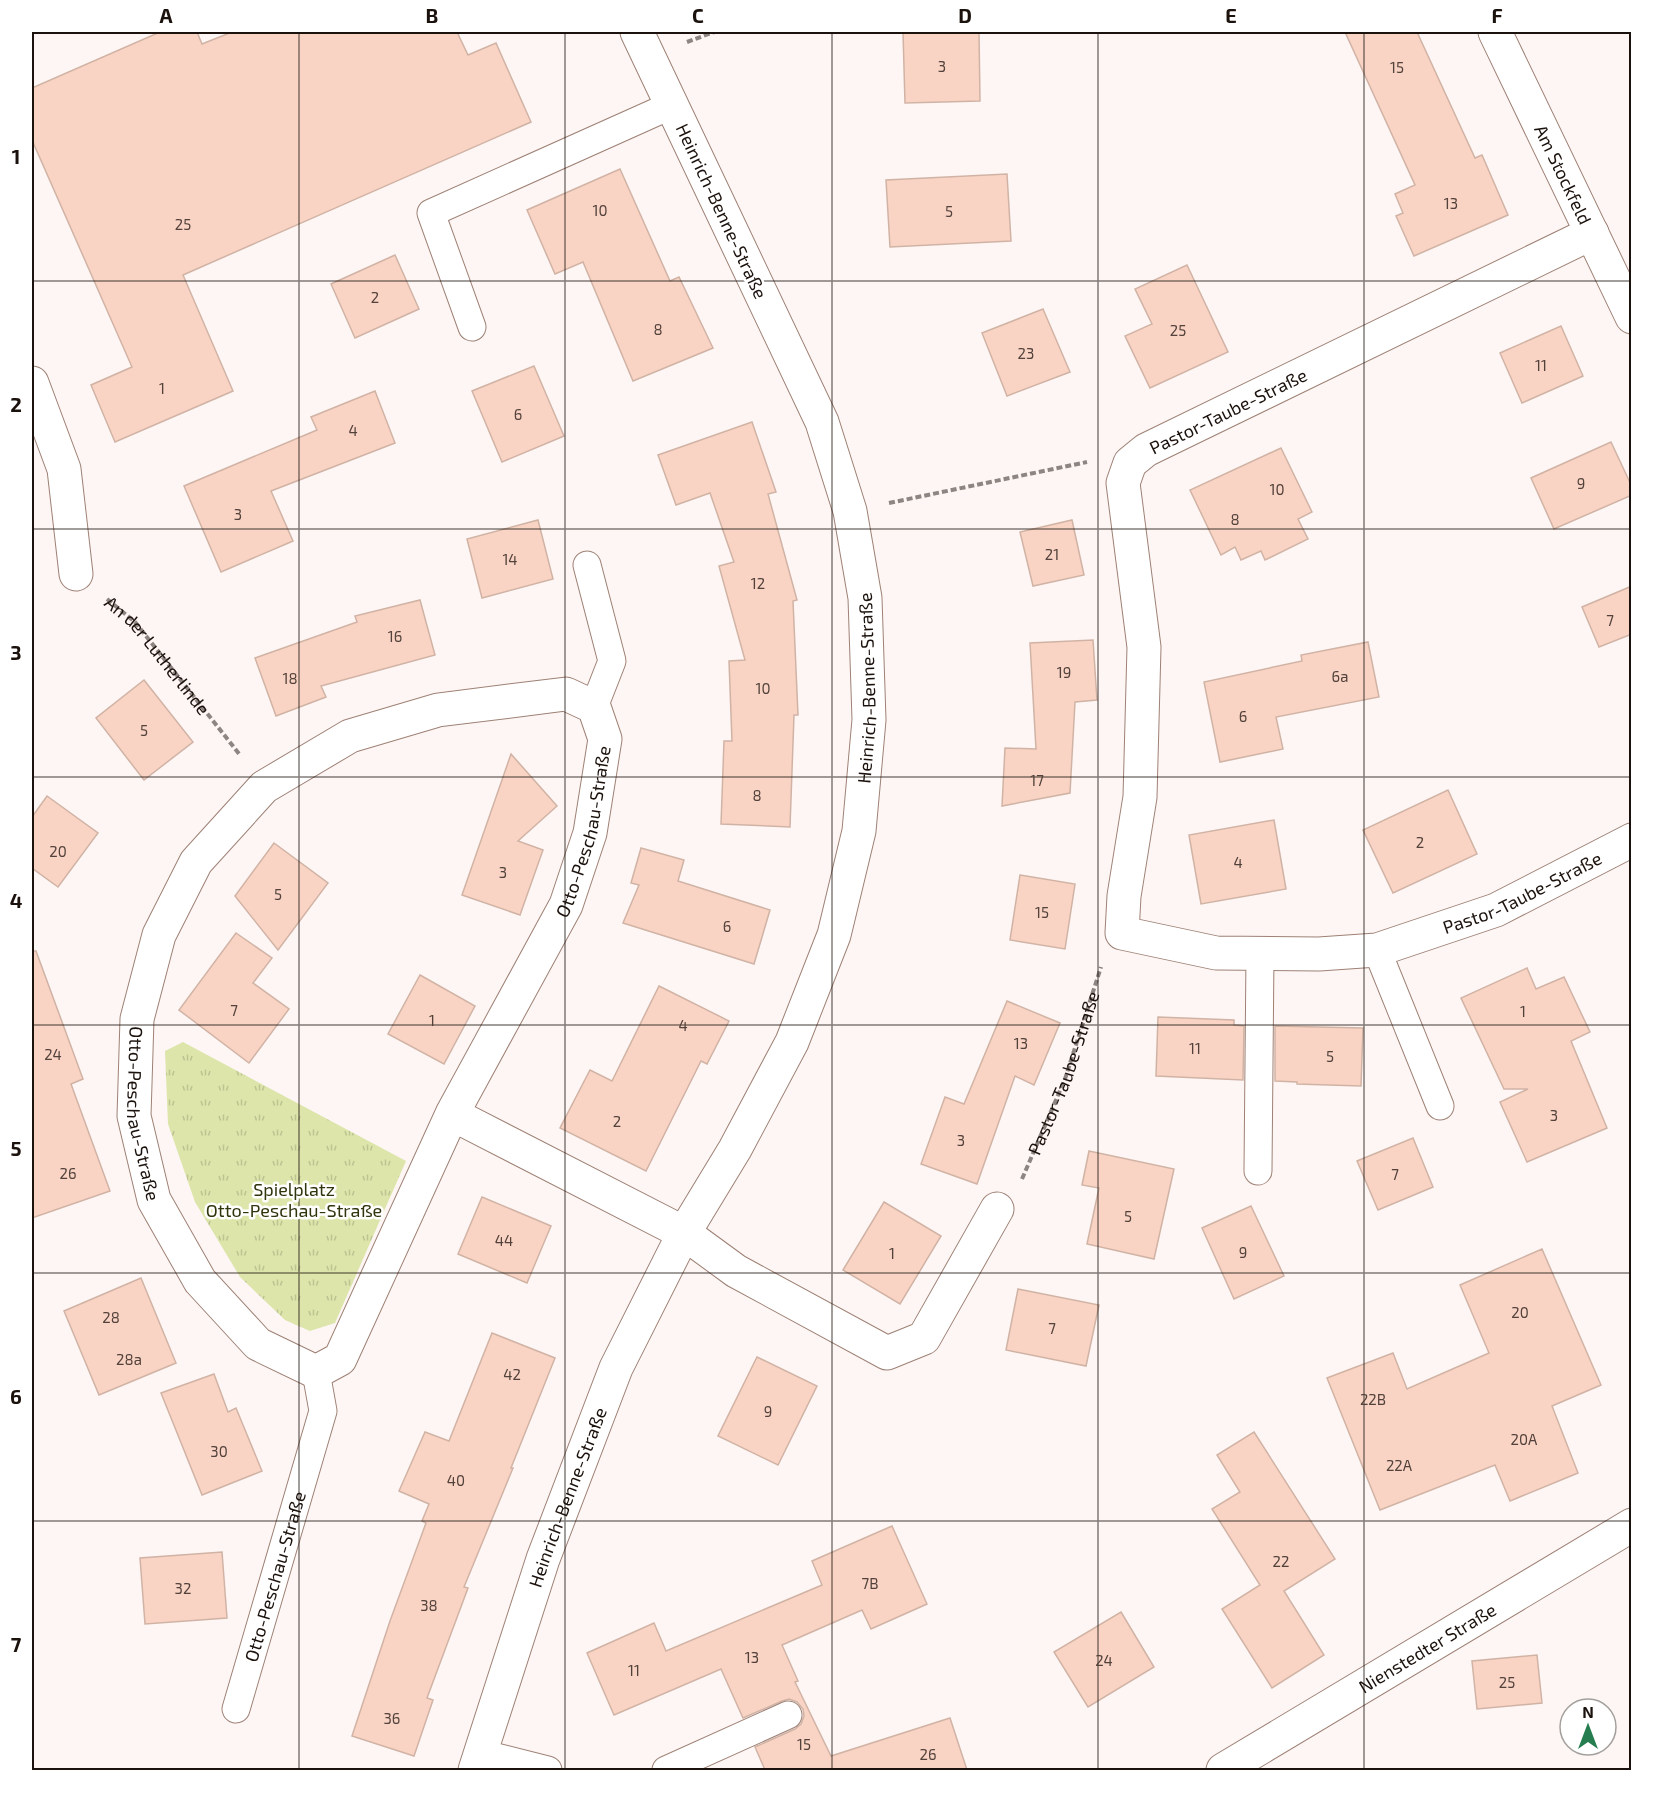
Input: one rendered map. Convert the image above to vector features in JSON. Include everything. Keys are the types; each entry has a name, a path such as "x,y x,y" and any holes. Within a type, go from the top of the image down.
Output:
{"street":[{"name":"Heinrich-Benne-Straße","path":"477,1762 543,1559 616,1368 684,1233 735,1149 792,1042 834,935 859,831 869,720 865,598 850,511 822,422 637,32"},
{"name":"Am Stockfeld","path":"1495,32 1630,312"},
{"name":"Pastor-Taube-Straße","path":"1592,233 1146,450 1130,463 1124,483 1144,647 1140,797 1124,896 1122,933 1216,953 1319,954 1377,950 1496,910 1632,840"},
{"path":"32,383 64,469 76,574"},
{"name":"Otto-Peschau-Straße","path":"566,694 594,707 605,739 590,832 567,905 452,1114 340,1359 316,1372 258,1344 200,1281 154,1200 134,1116 136,1019 159,935 196,862 264,787 350,736 438,710 566,694"},
{"path":"452,1114 684,1233 736,1271 887,1353 924,1338 997,1209"},
{"name":"Nienstedter Straße","path":"1223,1770 1632,1525"}],"lane":[{"name":"Heinrich-Benne-Straße","path":"472,327 431,213 672,105"},
{"path":"587,565 612,661 594,707"},
{"path":"1377,950 1440,1106"},
{"path":"1258,1171 1260,954"},
{"name":"Otto-Peschau-Straße","path":"236,1709 322,1411 316,1372"},
{"path":"666,1770 788,1714"},
{"path":"477,1762 548,1770"}],"path":[{"path":"850,511 1097,460 1130,463"},
{"name":"An der Lutherlinde","path":"76,574 135,622 264,787"},
{"name":"Pastor-Taube-Straße","path":"997,1209 1017,1191 1065,1079 1100,970 1122,933"}],"green space":[{"name":"Spielplatz Otto-Peschau-Straße","path":"183,1042 406,1161 335,1323 310,1331 285,1320 240,1277 195,1202 168,1124 165,1051"}],"building":[{"path":"160,32 197,32 202,44 232,32 457,32 468,55 496,43 531,122 183,275 233,391 115,442 91,385 132,367 32,140 32,88"},
{"path":"903,32 979,32 980,101 905,103"},
{"path":"1345,32 1417,32 1475,158 1482,155 1508,215 1414,256 1396,216 1403,213 1395,194 1415,185"},
{"path":"620,169 670,281 679,277 713,348 633,381 583,262 555,274 527,210"},
{"path":"1007,174 1011,241 890,247 886,180"},
{"path":"395,255 419,309 355,338 331,284"},
{"path":"1187,265 1228,352 1150,388 1125,336 1152,324 1135,289"},
{"path":"1043,309 1070,372 1007,396 982,333"},
{"path":"1561,326 1583,376 1522,403 1500,353"},
{"path":"534,366 564,436 502,462 472,391"},
{"path":"375,391 395,443 271,491 293,541 221,572 184,486 317,430 311,417"},
{"path":"752,422 776,492 768,494 797,600 793,601 798,715 794,715 790,827 721,824 724,741 732,741 729,661 745,660 719,566 734,562 710,493 676,505 658,455"},
{"path":"1611,442 1632,487 1632,495 1554,529 1531,478"},
{"path":"1281,448 1312,512 1298,519 1308,539 1265,560 1261,551 1241,560 1235,547 1221,555 1190,490"},
{"path":"538,520 553,579 482,598 467,539"},
{"path":"1072,520 1084,575 1033,586 1020,532"},
{"path":"1632,586 1632,634 1599,647 1582,607"},
{"path":"420,600 435,655 321,686 326,697 276,716 255,658 357,622 355,616"},
{"path":"1093,640 1097,700 1075,702 1070,793 1002,806 1005,748 1036,749 1030,643"},
{"path":"1368,642 1379,697 1276,717 1283,749 1220,762 1204,682 1302,661 1301,655"},
{"path":"144,680 193,742 144,780 96,718"},
{"path":"511,754 557,806 518,841 543,850 520,915 462,895"},
{"path":"1448,790 1477,854 1393,893 1363,830"},
{"path":"47,796 98,833 58,887 32,868 32,817"},
{"path":"1274,820 1286,889 1201,904 1189,835"},
{"path":"274,843 328,883 278,950 235,896"},
{"path":"641,848 684,860 678,881 770,910 754,964 623,923 639,885 631,883"},
{"path":"1020,875 1075,884 1065,949 1010,940"},
{"path":"236,933 272,958 253,983 289,1009 249,1063 179,1010"},
{"path":"32,951 36,951 83,1079 71,1084 110,1191 32,1218"},
{"path":"1527,968 1536,989 1564,977 1590,1032 1571,1041 1607,1128 1527,1162 1500,1102 1528,1089 1504,1089 1461,998"},
{"path":"420,975 475,1006 444,1064 388,1034"},
{"path":"659,986 729,1021 707,1064 701,1061 646,1171 560,1128 590,1070 612,1081"},
{"path":"1007,1001 1060,1023 1034,1085 1015,1076 977,1184 921,1164 945,1097 964,1104"},
{"path":"1158,1017 1234,1020 1234,1025 1244,1026 1243,1080 1156,1076"},
{"path":"1275,1026 1363,1028 1361,1086 1275,1081"},
{"path":"1413,1138 1433,1187 1378,1210 1357,1161"},
{"path":"1089,1151 1174,1169 1154,1259 1087,1244 1099,1188 1082,1185"},
{"path":"482,1197 551,1226 527,1283 458,1254"},
{"path":"884,1202 941,1236 900,1304 843,1270"},
{"path":"1251,1206 1284,1276 1234,1299 1202,1228"},
{"path":"1542,1249 1601,1385 1552,1406 1578,1473 1510,1501 1495,1465 1380,1510 1327,1378 1393,1353 1407,1389 1489,1353 1460,1285"},
{"path":"141,1278 176,1363 99,1395 64,1311"},
{"path":"1018,1289 1099,1305 1086,1366 1006,1350"},
{"path":"492,1333 555,1358 464,1587 468,1588 427,1698 433,1700 414,1756 352,1736 390,1621 426,1523 422,1521 429,1504 399,1491 425,1432 449,1441"},
{"path":"757,1357 817,1386 778,1465 718,1436"},
{"path":"214,1374 228,1412 236,1408 262,1471 202,1495 161,1393"},
{"path":"1254,1432 1335,1559 1284,1591 1324,1655 1272,1688 1222,1609 1260,1585 1212,1509 1240,1492 1217,1455"},
{"path":"892,1526 927,1604 871,1629 862,1610 782,1645 798,1681 795,1682 831,1756 950,1718 967,1770 765,1770 755,1747 795,1729 801,1724 804,1716 803,1709 797,1702 789,1699 743,1718 721,1669 614,1715 587,1653 654,1623 666,1651 822,1585 812,1561"},
{"path":"222,1552 227,1618 145,1624 140,1558"},
{"path":"1121,1612 1154,1667 1088,1707 1054,1652"},
{"path":"1537,1655 1542,1703 1477,1709 1472,1661"}]}
